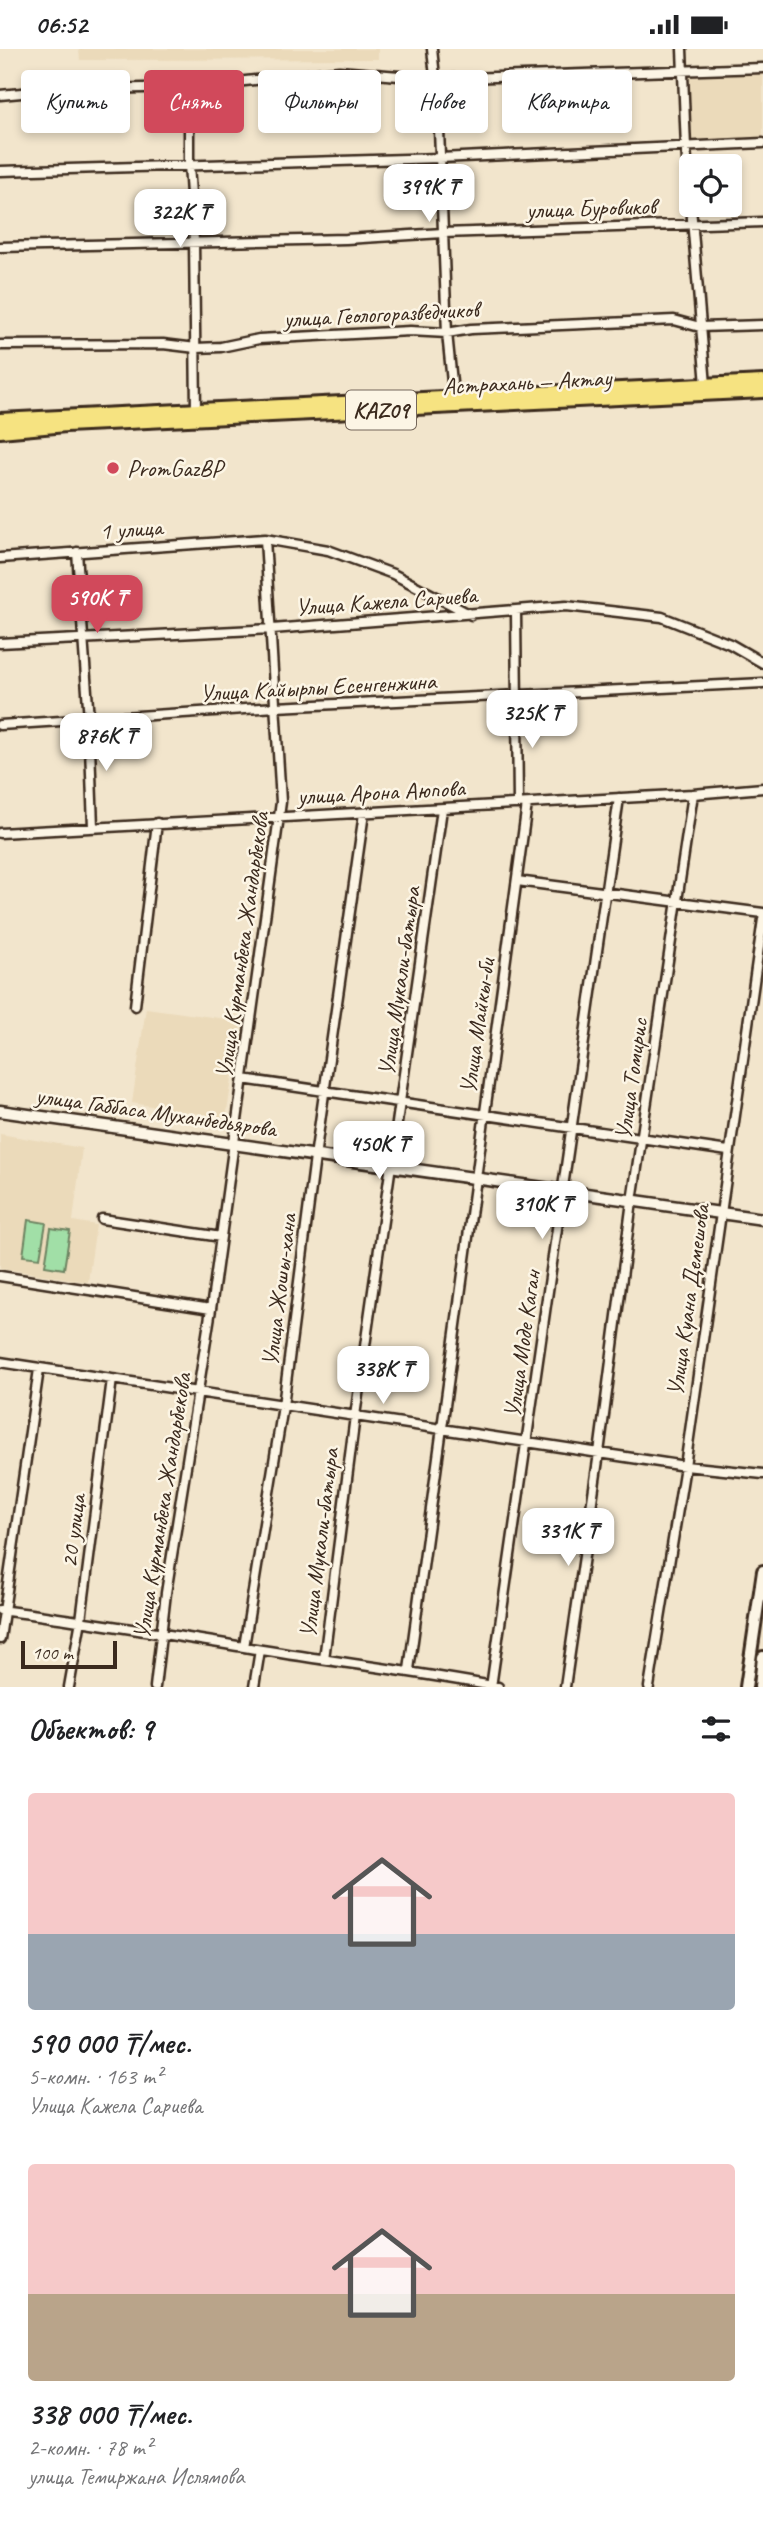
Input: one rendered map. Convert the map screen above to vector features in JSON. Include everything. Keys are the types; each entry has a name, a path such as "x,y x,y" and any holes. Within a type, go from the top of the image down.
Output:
{"highway":[{"name":"Астрахань — Актау","path":"555,397 763,382"},
{"name":"Астрахань — Актау","path":"0,431 454,402 763,391"},
{"name":"Астрахань — Актау","path":"0,419 454,402"}],"main road":[{"path":"746,1687 763,1571"},
{"path":"760,1687 763,1657"}],"street":[{"path":"432,49 434,70"},
{"path":"682,49 686,148 706,385"},
{"path":"488,77 763,68"},
{"path":"244,81 338,71 395,76"},
{"path":"0,95 54,90 144,88"},
{"path":"189,133 194,241 196,410"},
{"path":"438,133 447,333 454,402"},
{"path":"0,171 686,148 763,143"},
{"name":"улица Буровиков","path":"0,247 346,239 763,222"},
{"name":"улица Геологоразведчиков","path":"0,345 163,344 196,348 221,347 272,338 410,331 447,333 471,329 674,320 700,327 763,324"},
{"name":"1 улица","path":"0,558 265,539 328,549 393,575 471,615"},
{"name":"Улица Курманбека Жандарбекова","path":"155,1687 199,1394 281,802 265,539"},
{"path":"77,552 89,720 93,827"},
{"name":"Улица Кажела Сариева","path":"0,643 272,629 566,606 662,617 688,625 730,644 763,663"},
{"name":"Улица Майкы-би","path":"409,1670 517,881 523,804 516,612"},
{"name":"Улица Кайырлы Есенгенжина","path":"0,725 763,683"},
{"name":"улица Арона Аюпова","path":"0,833 763,788"},
{"name":"Улица Томирис","path":"565,1687 632,1201 693,794"},
{"name":"Улица Моде Каган","path":"494,1687 619,798"},
{"name":"Улица Мукали-батыра","path":"324,1659 355,1416 442,809"},
{"name":"Улица Жошы-хана","path":"244,1647 283,1406 364,813"},
{"path":"135,1006 157,823"},
{"path":"517,881 677,901 763,916"},
{"name":"Улица Куана Демешова","path":"649,1687 685,1466 763,916"},
{"path":"243,1079 728,1151"},
{"name":"улица Габбаса Муханбедьярова","path":"0,1111 763,1219"},
{"path":"102,1219 221,1237"},
{"path":"0,1276 211,1309"},
{"path":"0,1362 685,1466 763,1473"},
{"path":"0,1639 2,1610 39,1369"},
{"name":"20 улица","path":"69,1687 81,1620 112,1379"},
{"path":"2,1610 409,1670 494,1687"},
{"path":"254,1687 260,1650"}],"shaded area":[{"path":"79,49 378,49 378,59 80,60"},
{"path":"763,74 763,137 692,141 689,77"},
{"path":"146,1008 241,1021 226,1118 132,1103"},
{"path":"0,1134 82,1148 73,1221 96,1225 88,1282 0,1268"}],"green space":[{"path":"28,1220 46,1223 40,1258 23,1256"},
{"path":"51,1228 70,1231 64,1269 45,1266"}],"place":[{"name":"PromGazBP","path":"113,468"}]}
